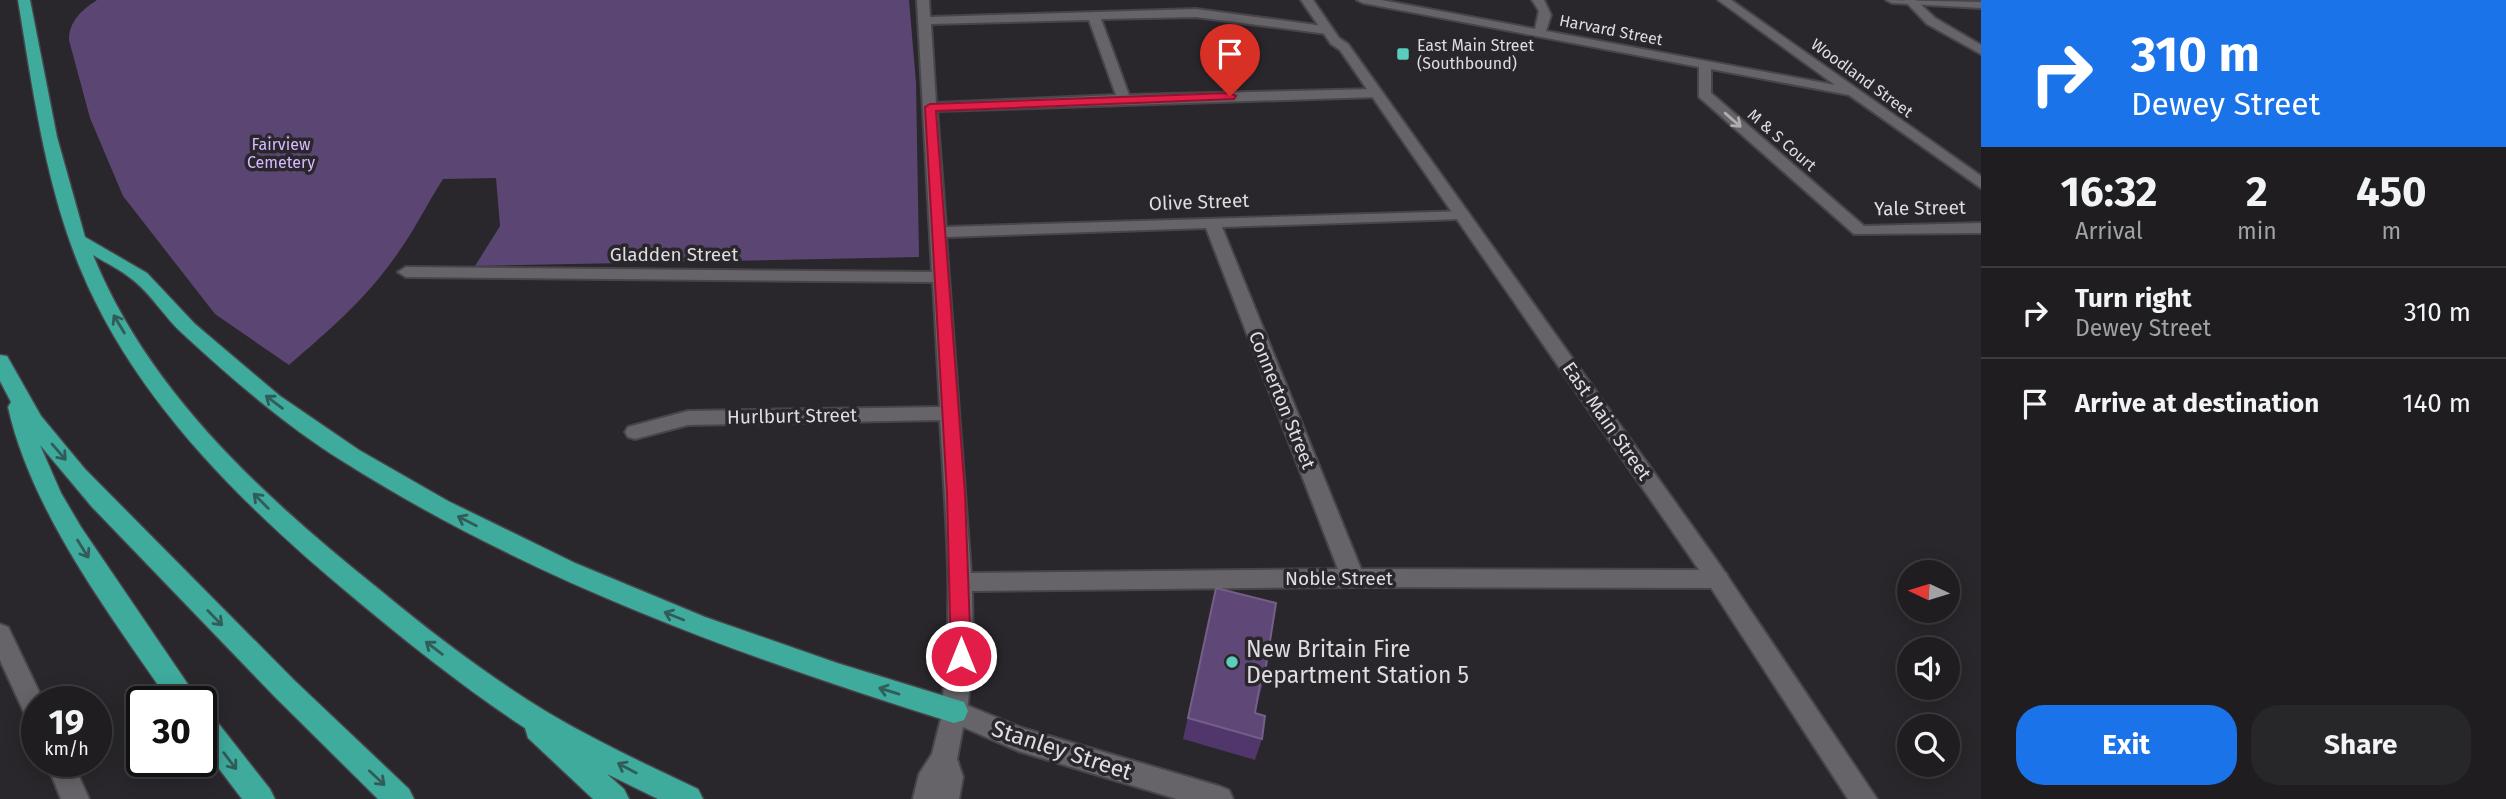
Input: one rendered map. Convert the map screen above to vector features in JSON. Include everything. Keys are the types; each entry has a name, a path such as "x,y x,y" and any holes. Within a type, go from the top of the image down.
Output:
{"highway":[{"path":"24,0 60,186 78,240 105,300 139,356 174,405 220,458 284,523 361,590 467,673 561,734 688,799"},
{"path":"78,240 141,277 206,345 273,401 351,456 440,507 566,570 686,621 837,675 954,711"},
{"path":"0,361 18,398 46,438 134,535 270,675 399,799"},
{"path":"18,398 26,440 44,485 110,592 175,686"},
{"path":"519,709 561,752 614,799"},
{"path":"217,744 260,799"}],"street":[{"path":"923,0 951,413 961,656 954,711 944,758 932,774 927,799"},
{"name":"East Main Street","path":"1307,0 1337,43 1345,47 1718,579 1863,799"},
{"name":"East Main Street","path":"1317,0 1345,40 1345,47"},
{"name":"Harvard Street","path":"1363,0 1852,92"},
{"path":"1538,0 1544,6 1546,16 1539,32"},
{"name":"Woodland Street","path":"1724,0 1981,183"},
{"path":"1892,0 1981,5"},
{"path":"1911,1 1928,19 1981,50"},
{"path":"925,22 1196,13 1328,30"},
{"path":"1094,16 1124,99"},
{"name":"M & S Court","path":"1705,65 1704,94 1860,231"},
{"path":"930,107 1377,93"},
{"name":"Olive Street","path":"939,232 1461,214"},
{"name":"Connerton Street","path":"1212,223 1353,578"},
{"name":"Yale Street","path":"1860,231 1981,228"},
{"name":"Gladden Street","path":"406,272 942,277"},
{"name":"Hurlburt Street","path":"635,432 688,418 951,413"},
{"name":"Noble Street","path":"960,582 1353,578 1718,579"},
{"path":"0,635 24,686"},
{"name":"Stanley Street","path":"954,711 1029,742 1219,799"},
{"path":"944,758 950,777 945,799"},
{"path":"66,777 75,799"}],"green space":[{"name":"Fairview Cemetery","path":"97,0 909,0 916,83 919,257 475,266 500,226 496,178 443,179 408,238 372,287 289,365 215,314 123,196 90,118 69,40 71,27 77,17"}],"building":[{"name":"New Britain Fire Department Station 5","path":"1216,588 1276,603 1264,679 1261,678 1255,713 1265,716 1262,739 1188,718"}],"place":[{"name":"East Main Street (Southbound)","path":"1403,54"},
{"name":"New Britain Fire Department Station 5","path":"1232,662"}],"route":[{"path":"961,656 956,494 930,107 1230,96"}]}
